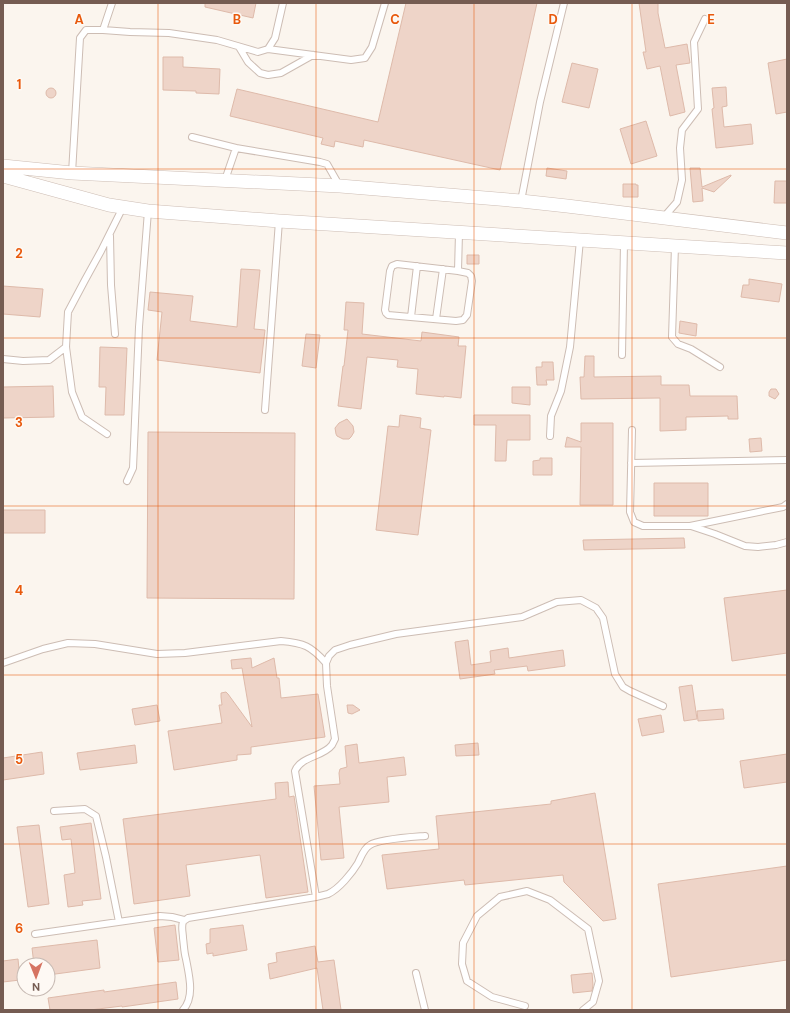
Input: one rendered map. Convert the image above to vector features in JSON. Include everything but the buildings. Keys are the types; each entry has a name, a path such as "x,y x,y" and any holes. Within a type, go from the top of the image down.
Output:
{"street":[{"path":"3,166 72,173 340,186 521,201 787,233"},
{"path":"3,176 109,205 148,211 787,254"}],"lane":[{"path":"103,30 112,3"},
{"path":"268,49 275,38 283,3"},
{"path":"72,173 80,38 86,30 169,33 217,40 258,52 268,49 351,60 365,58 372,47 385,3"},
{"path":"521,201 540,102 564,3"},
{"path":"663,218 677,202 682,180 680,148 682,130 698,109 694,42 705,19"},
{"path":"239,47 248,62 260,73 268,75 281,73 314,55"},
{"path":"192,137 236,148 327,164 340,186"},
{"path":"225,180 236,148"},
{"path":"107,434 82,417 72,392 66,348 68,312 123,207"},
{"path":"127,480 133,468 139,327 148,211"},
{"path":"265,410 279,221"},
{"path":"458,271 460,233"},
{"path":"110,234 111,285 115,334"},
{"path":"550,436 551,416 561,391 570,347 580,240"},
{"path":"622,355 624,243"},
{"path":"675,246 672,336 678,344 691,349 720,367"},
{"path":"397,264 458,271 468,273 471,276 472,281 467,315 463,320 456,321 388,315 386,313 385,310 392,266 397,264"},
{"path":"411,317 417,266"},
{"path":"436,319 443,269"},
{"path":"3,359 49,360 66,348"},
{"path":"632,430 630,512 634,522 643,526 690,526 783,507 787,504"},
{"path":"631,463 787,460"},
{"path":"690,526 746,546 758,547 787,542"},
{"path":"316,897 295,771 297,766 301,763 326,750 332,745 335,739 327,686 326,663 329,656 335,650 396,634 522,617 557,602 582,600 596,608 603,618 615,674 623,687 663,706"},
{"path":"3,662 43,649 68,643 95,644 157,654 185,653 282,641 305,645 318,654 326,663"},
{"path":"54,811 85,809 96,816 119,922"},
{"path":"35,934 160,916 172,916 184,920 188,918 316,897 336,889 355,867 369,845 377,842 425,836"},
{"path":"525,1006 492,997 467,981 462,964 463,943 477,916 500,897 526,891 550,900 588,929 599,981 593,1002 583,1010"},
{"path":"183,1010 186,1007 190,993 182,930 184,920"},
{"path":"416,973 425,1010"}]}
